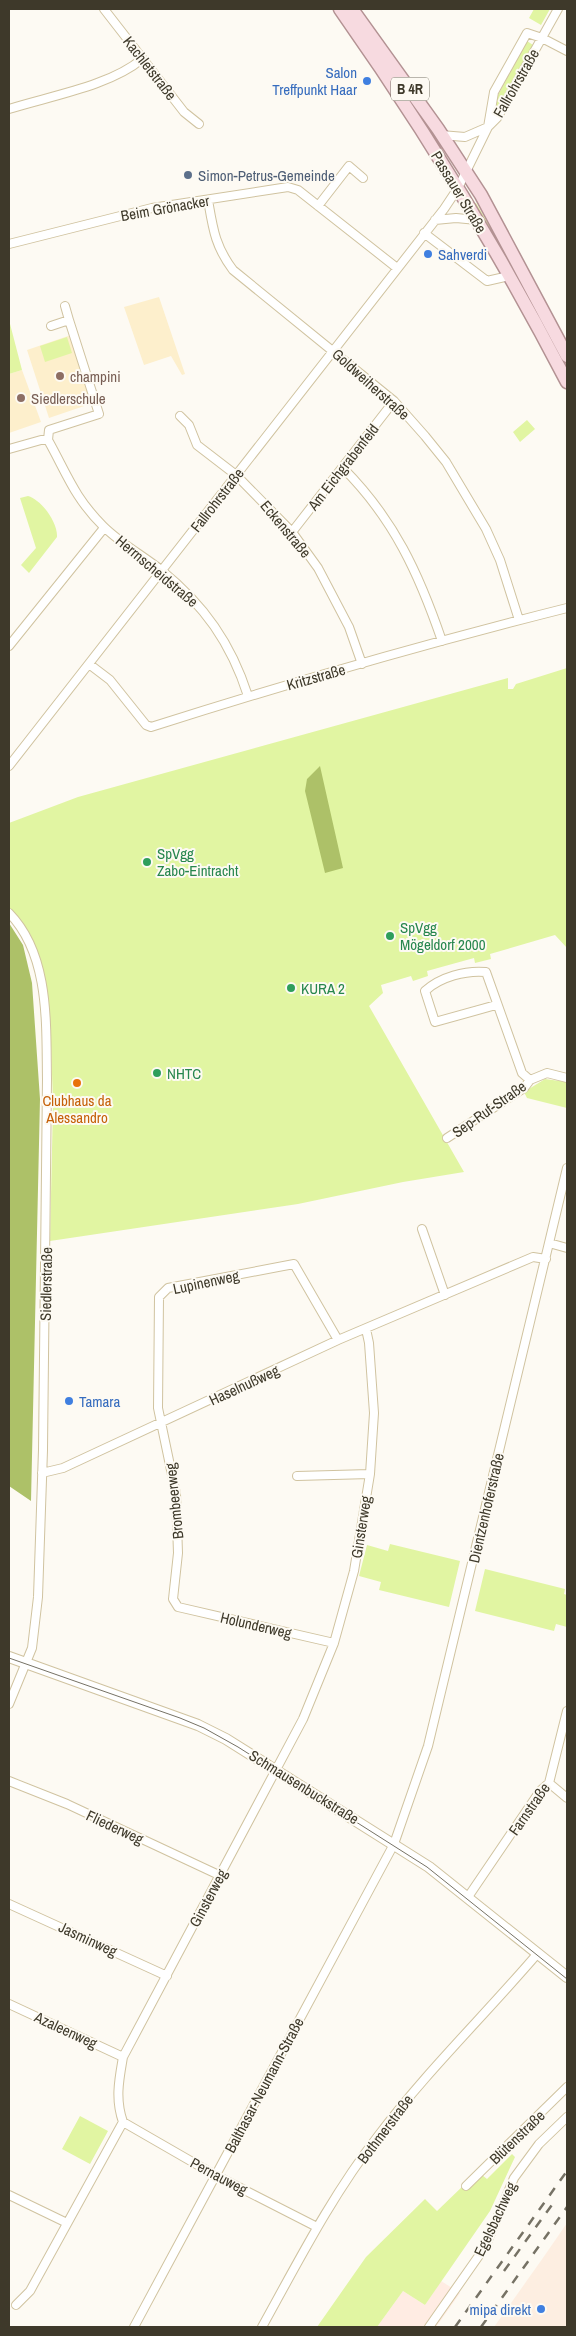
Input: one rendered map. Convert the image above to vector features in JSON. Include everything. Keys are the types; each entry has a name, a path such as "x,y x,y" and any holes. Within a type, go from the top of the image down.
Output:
{"main road":[{"name":"Passauer Straße","path":"340,9 392,84 458,188 567,382"},
{"name":"Passauer Straße","path":"352,9 466,170 503,233 567,356"}],"street":[{"name":"Kachletstraße","path":"104,9 184,112 199,124"},
{"name":"Fallrohrstraße","path":"442,134 465,137 488,127 497,118 558,9"},
{"name":"Fallrohrstraße","path":"9,766 161,570 335,351 435,220 458,188 488,127 494,92 527,33 542,38"},
{"path":"542,38 567,51"},
{"path":"9,109 110,79 130,70 142,59"},
{"path":"318,206 349,166 363,178"},
{"name":"Beim Grönacker","path":"9,244 152,208 288,187 298,190 397,268"},
{"name":"Goldweiherstraße","path":"208,200 214,236 220,254 233,270 335,351 394,401 446,462 486,529 500,560 519,620"},
{"path":"435,220 456,218 477,220"},
{"path":"424,233 487,281 509,276"},
{"path":"9,449 41,440 48,440 49,430 99,414 65,306"},
{"path":"51,326 68,320"},
{"name":"Am Eichgrabenfeld","path":"292,532 394,401"},
{"name":"Eckenstraße","path":"180,416 189,425 197,445 236,475 292,532 318,568 349,627 362,664"},
{"name":"Herrnscheidstraße","path":"48,440 65,476 81,502 104,528 161,570 204,611 227,644 239,667 248,696"},
{"path":"342,468 363,489 393,529 412,562 442,641"},
{"name":"Herrnscheidstraße","path":"9,646 104,528"},
{"name":"Kritzstraße","path":"89,664 110,680 146,725 152,726 248,696 567,608"},
{"name":"Siedlerstraße","path":"9,913 26,935 36,960 46,1038 47,1228 37,1616 32,1648 9,1704"},
{"name":"Sep-Ruf-Straße","path":"496,1005 435,1022 425,991 434,982 474,971 486,972 496,1005 522,1073 530,1080"},
{"name":"Sep-Ruf-Straße","path":"447,1138 524,1088 530,1080 548,1073 567,1078"},
{"name":"Dientzenhoferstraße","path":"394,1844 428,1746 567,1168"},
{"path":"422,1230 445,1295"},
{"path":"549,1243 567,1248"},
{"name":"Haselnußweg","path":"42,1473 63,1468 338,1340 533,1257 546,1259"},
{"name":"Lupinenweg","path":"160,1424 158,1408 159,1297 168,1288 294,1264 338,1340"},
{"name":"Ginsterweg","path":"123,2122 119,2109 117,2089 124,2057 271,1783 276,1769 310,1706 334,1644 354,1572 370,1474 374,1413 369,1343 366,1329"},
{"name":"Brombeerweg","path":"160,1424 169,1454 176,1494 178,1553 173,1599 178,1607"},
{"name":"Ginsterweg","path":"297,1476 370,1474"},
{"name":"Holunderweg","path":"178,1607 334,1644"},
{"name":"Schmausenbuckstraße","path":"9,1657 198,1725 226,1739 394,1844 468,1897 567,1977"},
{"name":"Farnstraße","path":"468,1897 540,1791 549,1783 567,1711"},
{"name":"Fliederweg","path":"9,1781 67,1804 220,1876"},
{"path":"549,1783 567,1798"},
{"name":"Balthasar-Neumann-Straße","path":"134,2327 394,1844"},
{"name":"Jasminweg","path":"9,1904 166,1976"},
{"name":"Bothmerstraße","path":"262,2327 316,2227 383,2129 462,2035 538,1953"},
{"name":"Azaleenweg","path":"9,2004 124,2057"},
{"name":"Blütenstraße","path":"466,2186 567,2087"},
{"name":"Egelsbachweg","path":"429,2327 485,2247 514,2178 538,2144 567,2117"},
{"path":"16,2305 30,2291 123,2122"},
{"name":"Pernauweg","path":"123,2122 316,2227"},
{"path":"9,2195 67,2223"}],"shaded area":[{"path":"159,297 185,374 182,375 171,356 144,365 124,307"},
{"name":"champini","path":"71,335 93,403 49,418 27,350"},
{"name":"Siedlerschule","path":"22,370 41,422 9,433 9,374"},
{"path":"567,2223 567,2327 494,2327 545,2255"},
{"path":"441,2281 460,2293 436,2327 377,2327 403,2291 425,2305"}],"green space":[{"path":"534,9 550,9 541,25 529,18"},
{"path":"527,41 533,45 494,112 498,95"},
{"path":"476,203 525,285 567,366 567,371 473,204"},
{"path":"9,320 22,370 9,374"},
{"path":"67,337 72,353 45,362 40,346"},
{"path":"527,420 535,429 520,442 513,432"},
{"path":"28,496 44,507 57,531 57,537 29,573 21,565 36,548 20,498"},
{"path":"567,668 567,948 555,935 490,954 491,959 475,963 474,958 427,971 428,976 413,981 411,976 381,985 383,993 369,1006 464,1172 403,1182 298,1204 50,1241 53,1103 51,1044 40,959 30,934 9,908 9,823 78,797 508,678 508,689 513,689 516,684"},
{"path":"320,766 343,868 325,873 305,791 307,779"},
{"path":"9,923 23,945 32,983 40,1099 31,1501 9,1486"},
{"path":"545,1079 567,1082 567,1108 527,1098 524,1092"},
{"path":"390,1544 460,1561 449,1607 379,1590 381,1582 359,1576 367,1545 388,1551"},
{"path":"485,1569 565,1589 564,1594 567,1595 567,1627 556,1624 554,1631 475,1611"},
{"path":"80,2116 108,2131 90,2164 62,2149"},
{"path":"512,2154 515,2157 490,2211 425,2305 403,2291 377,2327 317,2327 366,2257 425,2199 437,2211 465,2184 482,2175 487,2179"}],"tram line":[{"path":"9,1658 180,1718 204,1728 238,1747 427,1867 567,1979"}],"railway":[{"path":"455,2327 567,2171"},
{"path":"504,2271 554,2202"},
{"path":"481,2327 567,2207"}],"place":[{"name":"Salon Treffpunkt Haar","path":"367,81"},
{"name":"Simon-Petrus-Gemeinde","path":"188,175"},
{"name":"Sahverdi","path":"428,254"},
{"name":"champini","path":"60,376"},
{"name":"Siedlerschule","path":"21,398"},
{"name":"SpVgg Zabo-Eintracht","path":"147,862"},
{"name":"SpVgg Mögeldorf 2000","path":"390,936"},
{"name":"KURA 2","path":"291,988"},
{"name":"NHTC","path":"157,1073"},
{"name":"Clubhaus da Alessandro","path":"77,1083"},
{"name":"Tamara","path":"69,1401"},
{"name":"mipa direkt","path":"541,2309"}]}
